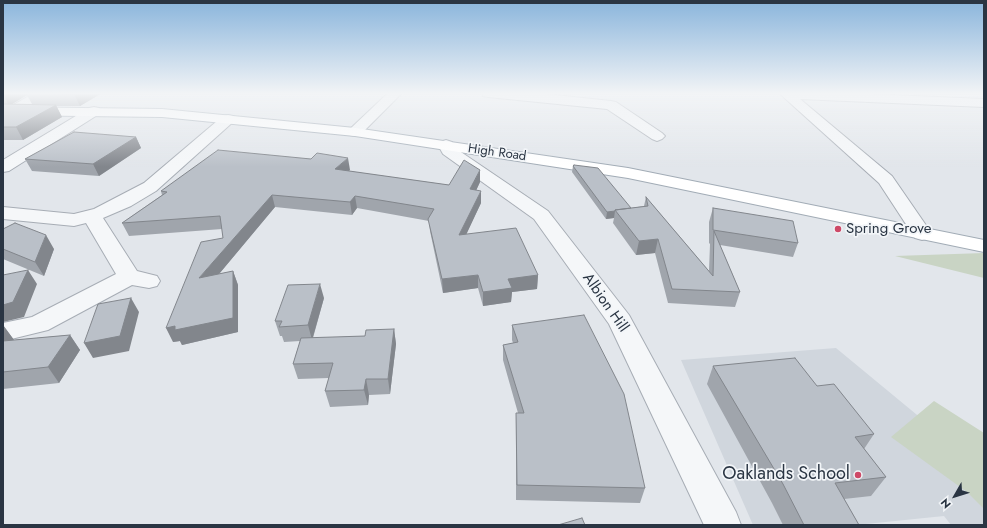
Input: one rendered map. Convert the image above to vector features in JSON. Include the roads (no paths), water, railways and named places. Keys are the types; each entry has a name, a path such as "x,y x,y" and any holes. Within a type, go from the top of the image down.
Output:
{"main road":[{"name":"High Road","path":"213,118 355,132 628,173 984,246"}],"street":[{"path":"3,168 83,118"},
{"path":"355,132 370,118"},
{"path":"630,118 657,136"},
{"path":"813,118 886,180 922,234"},
{"path":"3,213 74,220 101,213 150,187 228,119"},
{"name":"Albion Hill","path":"446,145 449,151 541,215 620,320 724,525"},
{"path":"3,332 39,324 139,279 91,215"}],"place":[{"name":"Spring Grove","path":"838,229"},
{"name":"Oaklands School","path":"858,475"}]}
